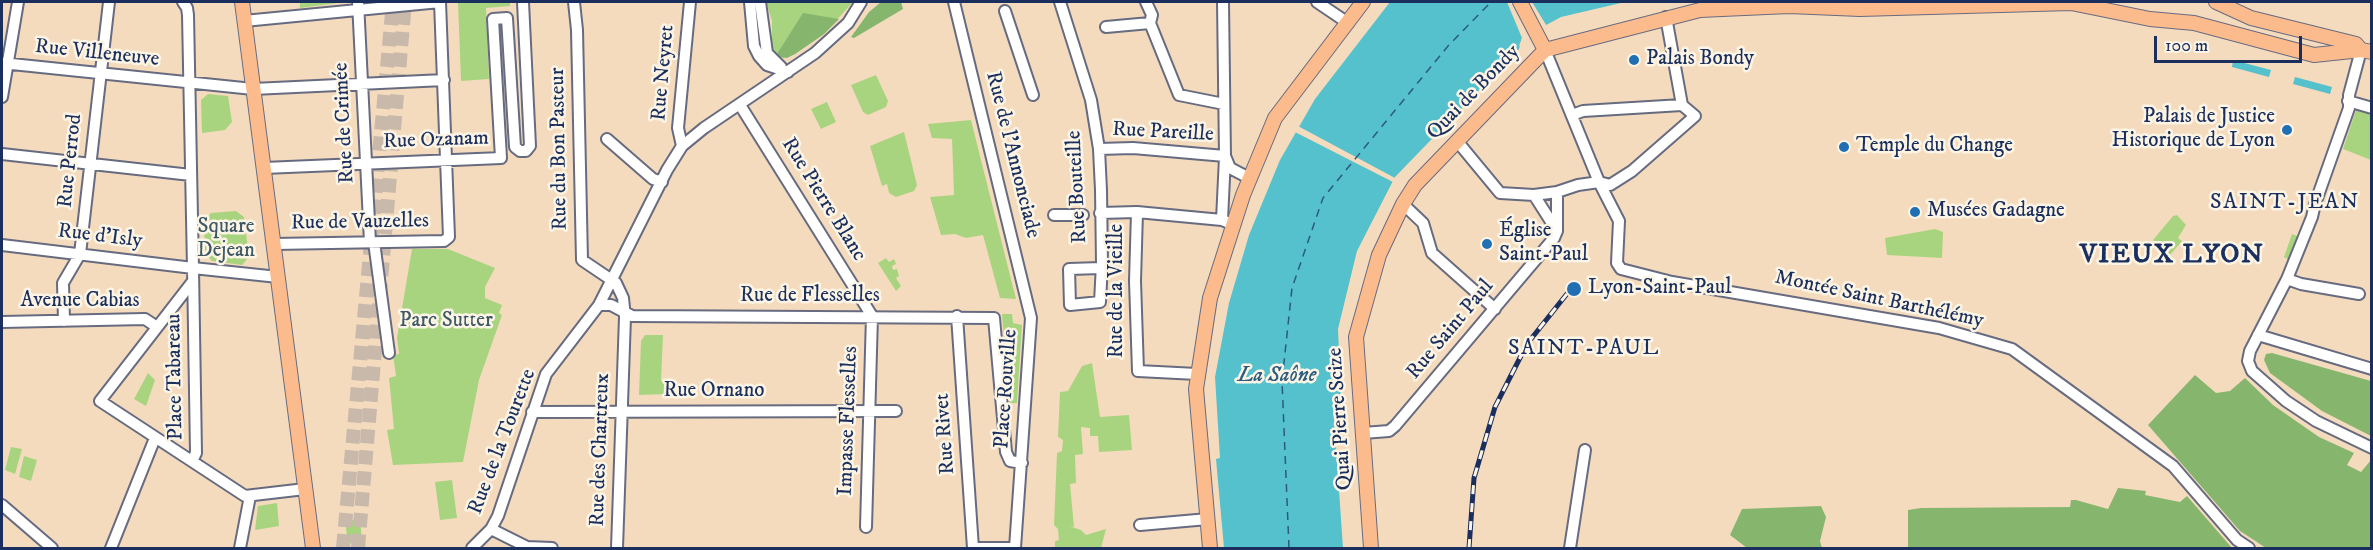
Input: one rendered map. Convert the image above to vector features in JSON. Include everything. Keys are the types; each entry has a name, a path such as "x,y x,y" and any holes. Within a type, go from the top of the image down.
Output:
{"main road":[{"path":"242,2 313,549"},
{"path":"1210,549 1196,389 1210,298 1227,222 1275,118 1363,2"},
{"path":"1520,2 1545,50"},
{"path":"2217,2 2251,18 2356,44 2366,51"},
{"name":"Quai de Bondy","path":"1412,190 1545,50 1700,10 1793,4 1860,9 2071,3 2150,19 2194,24 2314,54 2366,51"},
{"name":"Quai Pierre Scize","path":"1371,549 1356,337 1379,255 1412,190"}],"street":[{"path":"2,97 4,63 18,2"},
{"name":"Rue Perrod","path":"64,321 63,283 80,254 109,2"},
{"name":"Rue Ozanam","path":"264,168 501,158 493,19 507,18 516,148 526,151 530,146 523,2"},
{"name":"Rue du Bon Pasteur","path":"574,2 578,30 582,260 585,264 612,278"},
{"name":"Rue Neyret","path":"682,146 678,128 690,2"},
{"path":"750,2 754,46 759,56 776,70 788,72"},
{"path":"760,2 767,53 771,60 788,72"},
{"path":"682,146 704,128 815,53 848,23 861,2"},
{"name":"Rue de l'Annonciade","path":"954,2 1031,318"},
{"name":"Rue Bouteille","path":"1060,2 1089,92 1099,149 1101,268"},
{"path":"1146,2 1152,15 1150,23 1179,95 1224,104"},
{"path":"1100,213 1137,212 1227,222 1222,2"},
{"path":"1317,2 1347,23"},
{"path":"244,21 358,6 440,3 447,160"},
{"name":"Rue de Crimée","path":"358,6 372,242 389,353"},
{"name":"Place Tabareau","path":"185,7 194,281 196,453 192,461 100,401 194,281"},
{"path":"1005,11 1033,95"},
{"path":"1457,141 1500,193 1533,195 1599,182 1610,185 1623,177 1695,116 1682,105 1666,17"},
{"path":"1106,27 1150,23"},
{"path":"1545,50 1599,182"},
{"path":"2366,51 2312,217 2287,279 2258,335 2248,361 2252,371 2286,401 2316,421 2372,448"},
{"name":"Rue Villeneuve","path":"4,63 253,89 444,80"},
{"path":"2348,102 2372,108"},
{"name":"Rue Pierre Blanc","path":"741,105 872,316"},
{"path":"1572,115 1582,111 1682,105"},
{"path":"607,139 653,179 662,182"},
{"name":"Rue de la Tourette","path":"472,549 490,529 546,374 599,305 682,146"},
{"name":"Rue Pareille","path":"1099,149 1133,148 1225,156"},
{"path":"2,154 191,175"},
{"path":"1225,156 1230,168 1249,178"},
{"name":"Rue de Vauzelles","path":"273,244 444,241 447,238 447,160"},
{"name":"Montée Saint Barthélémy","path":"1599,182 1619,221 1617,263 1621,270 1906,321 1961,333 2012,349 2174,466 2237,540 2249,549"},
{"path":"1557,192 1557,231"},
{"path":"1533,195 1557,231"},
{"path":"1403,204 1423,223 1432,253 1495,309"},
{"name":"Rue de la Vieille","path":"1137,212 1135,281 1138,370 1197,374"},
{"path":"1054,215 1083,215"},
{"name":"Rue Saint Paul","path":"1363,433 1389,432 1395,426 1495,309 1557,231"},
{"name":"Rue d'Isly","path":"2,245 278,277"},
{"name":"Rue de la Vieille","path":"1101,268 1099,303 1068,304 1069,269 1101,268"},
{"name":"Rue des Chartreux","path":"612,278 621,290 624,311 617,549"},
{"path":"2287,279 2301,284 2358,294"},
{"name":"Rue de Flesselles","path":"599,305 612,305 632,315 957,316 991,317 997,321"},
{"name":"Impasse Flesselles","path":"866,527 872,316"},
{"name":"Rue Rivet","path":"957,316 973,548"},
{"name":"Place Rouville","path":"973,548 1015,548 1031,318"},
{"name":"Avenue Cabias","path":"2,322 145,319 157,327"},
{"name":"Place Rouville","path":"997,321 1006,452 1010,461 1022,463"},
{"path":"2258,335 2372,369"},
{"name":"Rue Ornano","path":"532,412 896,411"},
{"path":"111,549 155,438"},
{"path":"1570,549 1585,450"},
{"path":"192,461 245,496 305,489"},
{"path":"240,549 250,496"},
{"path":"2,505 52,549"},
{"path":"1140,525 1208,519"},
{"path":"490,529 527,547 552,549"}],"green space":[{"path":"300,2 346,2 300,8"},
{"path":"458,2 510,2 510,6 486,8 489,79 461,81"},
{"path":"766,2 853,2 824,34 795,54 783,58 772,49 772,21"},
{"path":"881,2 901,2 903,9 854,38 851,37 869,12"},
{"path":"803,13 839,19 824,34 795,54 787,58 780,57 777,54"},
{"path":"876,75 888,101 886,107 868,115 863,112 851,85"},
{"path":"208,94 228,96 232,122 225,130 202,133 201,100"},
{"path":"827,102 836,122 821,129 811,109"},
{"path":"2356,110 2371,115 2371,160 2343,149"},
{"path":"971,120 1016,299 1000,298 983,235 966,238 955,234 941,235 930,197 954,195 952,139 932,138 928,124"},
{"path":"904,132 917,185 914,191 896,197 889,193 887,184 882,186 870,146"},
{"name":"Square Dejean","path":"236,211 244,217 249,257 242,265 212,261 205,253 204,222 211,213"},
{"path":"2177,215 2186,225 2178,238 2182,241 2170,255 2153,240 2173,216"},
{"path":"1935,229 1943,232 1942,258 1887,255 1885,238"},
{"path":"2292,234 2300,237 2291,261 2284,257"},
{"name":"Parc Sutter","path":"412,249 448,249 495,268 485,287 485,298 502,305 499,313 502,315 479,380 463,462 393,465 387,430 394,429 389,378 396,376 393,355 399,354 397,338"},
{"path":"886,258 889,262 894,259 896,264 892,266 893,270 897,269 899,276 896,278 901,286 896,291 878,263"},
{"path":"1002,314 1012,314 1013,323 1022,325 1017,403 1009,403"},
{"path":"645,335 663,335 661,381 668,381 668,394 639,395 641,341"},
{"path":"2272,353 2371,381 2371,436 2322,411 2270,373 2264,360 2266,354"},
{"path":"1092,363 1100,417 1129,415 1132,450 1099,452 1098,436 1090,436 1090,428 1081,427 1083,454 1075,455 1076,483 1070,484 1074,527 1069,526 1081,530 1086,535 1106,529 1101,548 1055,548 1055,541 1059,540 1058,529 1054,525 1057,453 1062,451 1063,440 1058,437 1060,392 1068,391 1082,366"},
{"path":"148,373 155,380 146,406 134,399"},
{"path":"2195,375 2216,393 2230,391 2245,378 2273,405 2319,437 2354,453 2347,465 2361,472 2371,460 2371,548 2266,548 2240,531 2148,425"},
{"path":"11,447 22,449 15,474 5,470"},
{"path":"24,456 37,460 31,481 19,477"},
{"path":"452,480 457,518 440,520 435,482"},
{"path":"2118,488 2146,491 2145,495 2180,502 2187,496 2232,548 1908,548 1908,510 2070,507 2071,500 2108,509"},
{"path":"277,503 279,526 255,530 258,506"},
{"path":"1821,506 1826,517 1820,541 1822,548 1747,548 1730,535 1742,509"},
{"path":"360,519 362,541 348,544 345,521"}],"water":[{"name":"La Saône","path":"1390,2 1625,2 1561,17 1522,38 1519,49 1395,177 1357,251 1338,329 1341,401 1333,403 1343,548 1224,548 1216,459 1220,458 1215,377 1229,303 1249,235 1280,160 1315,99"},
{"path":"2233,60 2271,70 2269,77 2232,67"},
{"path":"2295,77 2332,87 2330,94 2293,84"}],"pier":[{"path":"1507,2 1532,2 1548,28 1519,46 1522,38"},
{"path":"1296,125 1395,178 1393,182 1293,131"}],"ferry route":[{"path":"1289,548 1282,381 1292,288 1323,198 1448,46 1491,2"}],"tunnel":[{"path":"343,548 393,2"},
{"path":"358,548 405,2"}],"railway":[{"path":"1469,548 1474,478 1495,407 1527,344 1574,285"}],"place":[{"name":"Palais Bondy","path":"1634,60"},
{"name":"Palais de Justice Historique de Lyon","path":"2287,130"},
{"name":"Temple du Change","path":"1844,147"},
{"name":"Musées Gadagne","path":"1915,212"},
{"name":"Église Saint-Paul","path":"1487,244"},
{"name":"Lyon-Saint-Paul","path":"1574,289"}],"district":[{"name":"SAINT-JEAN","path":"2285,203"},
{"name":"VIEUX LYON","path":"2172,256"},
{"name":"SAINT-PAUL","path":"1584,349"}]}
